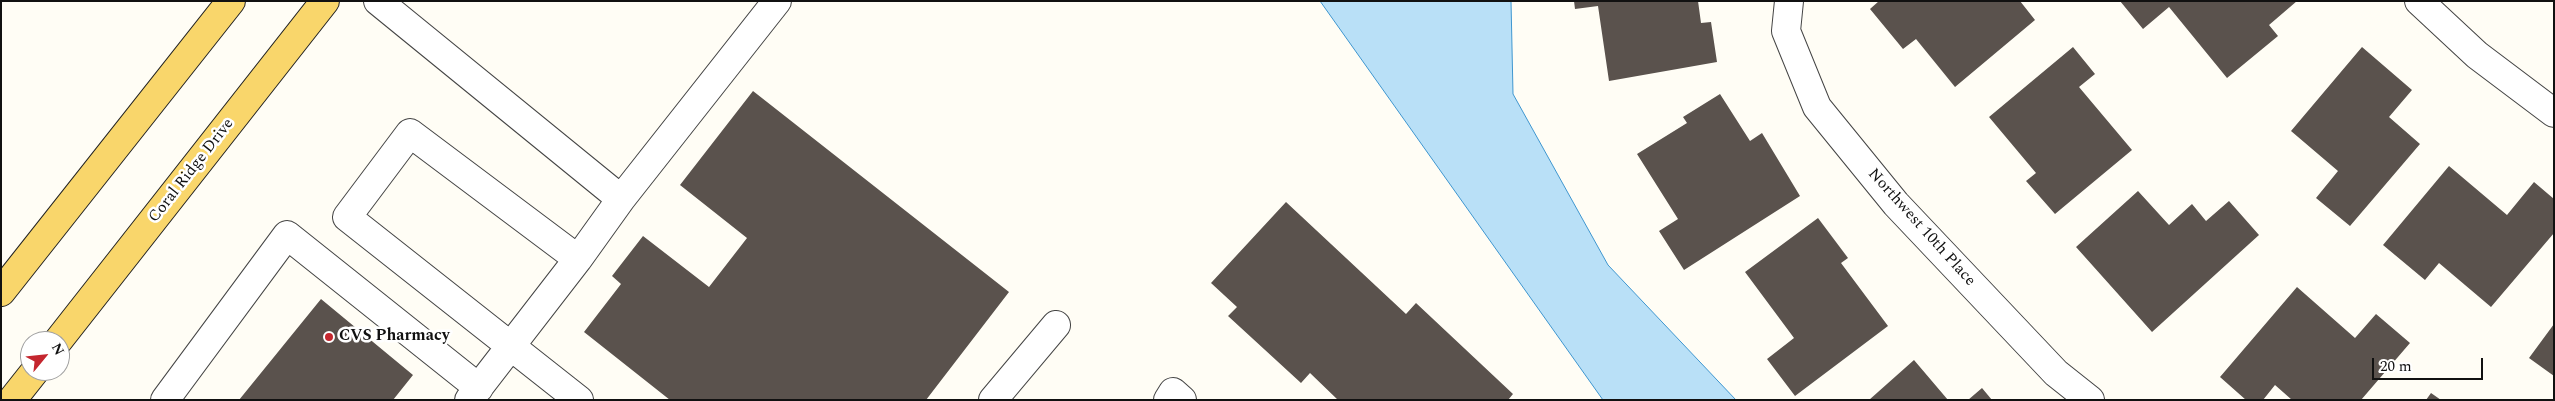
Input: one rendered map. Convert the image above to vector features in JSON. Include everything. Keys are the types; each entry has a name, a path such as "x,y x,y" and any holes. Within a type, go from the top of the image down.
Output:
{"main road":[{"path":"1,292 231,1"},
{"name":"Coral Ridge Drive","path":"66,331 326,1"},
{"path":"12,400 27,381"}],"street":[{"path":"378,1 621,199"},
{"path":"166,400 287,236 474,394 578,259 621,199 777,1"},
{"name":"Northwest 10th Place","path":"1789,1 1786,32 1817,107 1896,204 2056,373 2090,400"},
{"path":"2419,1 2477,54 2554,113"},
{"path":"578,259 410,133 347,217 512,345 579,400"},
{"path":"993,400 1056,325"},
{"path":"1168,400 1173,392 1182,400"}],"water":[{"path":"1320,1 1511,1 1513,94 1608,265 1736,400 1603,400"}],"building":[{"path":"1574,1 1698,1 1701,23 1711,22 1717,62 1609,81 1598,6 1575,9"},
{"path":"1879,1 2020,1 2035,20 1955,87 1916,39 1903,49 1870,9"},
{"path":"2120,1 2297,1 2269,25 2278,36 2227,78 2169,7 2143,29"},
{"path":"2073,47 2095,74 2079,87 2132,150 2055,214 2026,181 2036,173 1989,117"},
{"path":"2362,47 2412,90 2389,117 2420,144 2350,226 2316,198 2338,171 2291,131"},
{"path":"753,91 1009,292 926,400 670,400 584,332 621,284 612,276 643,236 709,287 747,238 680,185"},
{"path":"1720,94 1750,141 1762,133 1800,196 1684,270 1659,231 1678,219 1637,154 1687,123 1683,117"},
{"path":"2449,166 2507,215 2534,182 2554,199 2554,233 2491,307 2439,263 2425,280 2383,245"},
{"path":"2138,191 2169,225 2192,204 2206,221 2229,201 2259,235 2152,332 2076,247"},
{"path":"1286,202 1406,314 1416,303 1513,394 1508,400 1338,400 1310,373 1301,383 1228,316 1237,307 1211,283"},
{"path":"1818,218 1848,258 1841,263 1888,326 1795,396 1767,359 1794,338 1745,272"},
{"path":"2297,287 2355,338 2376,314 2410,343 2361,400 2292,400 2275,385 2263,400 2246,400 2220,377"},
{"name":"CVS Pharmacy","path":"321,299 413,375 393,400 239,400"},
{"path":"2554,324 2554,376 2529,358"},
{"path":"1914,360 1948,400 1869,400"},
{"path":"1982,388 1992,400 1968,400"},
{"path":"2431,393 2441,400 2426,400"}],"place":[{"name":"CVS Pharmacy","path":"329,337"}]}
